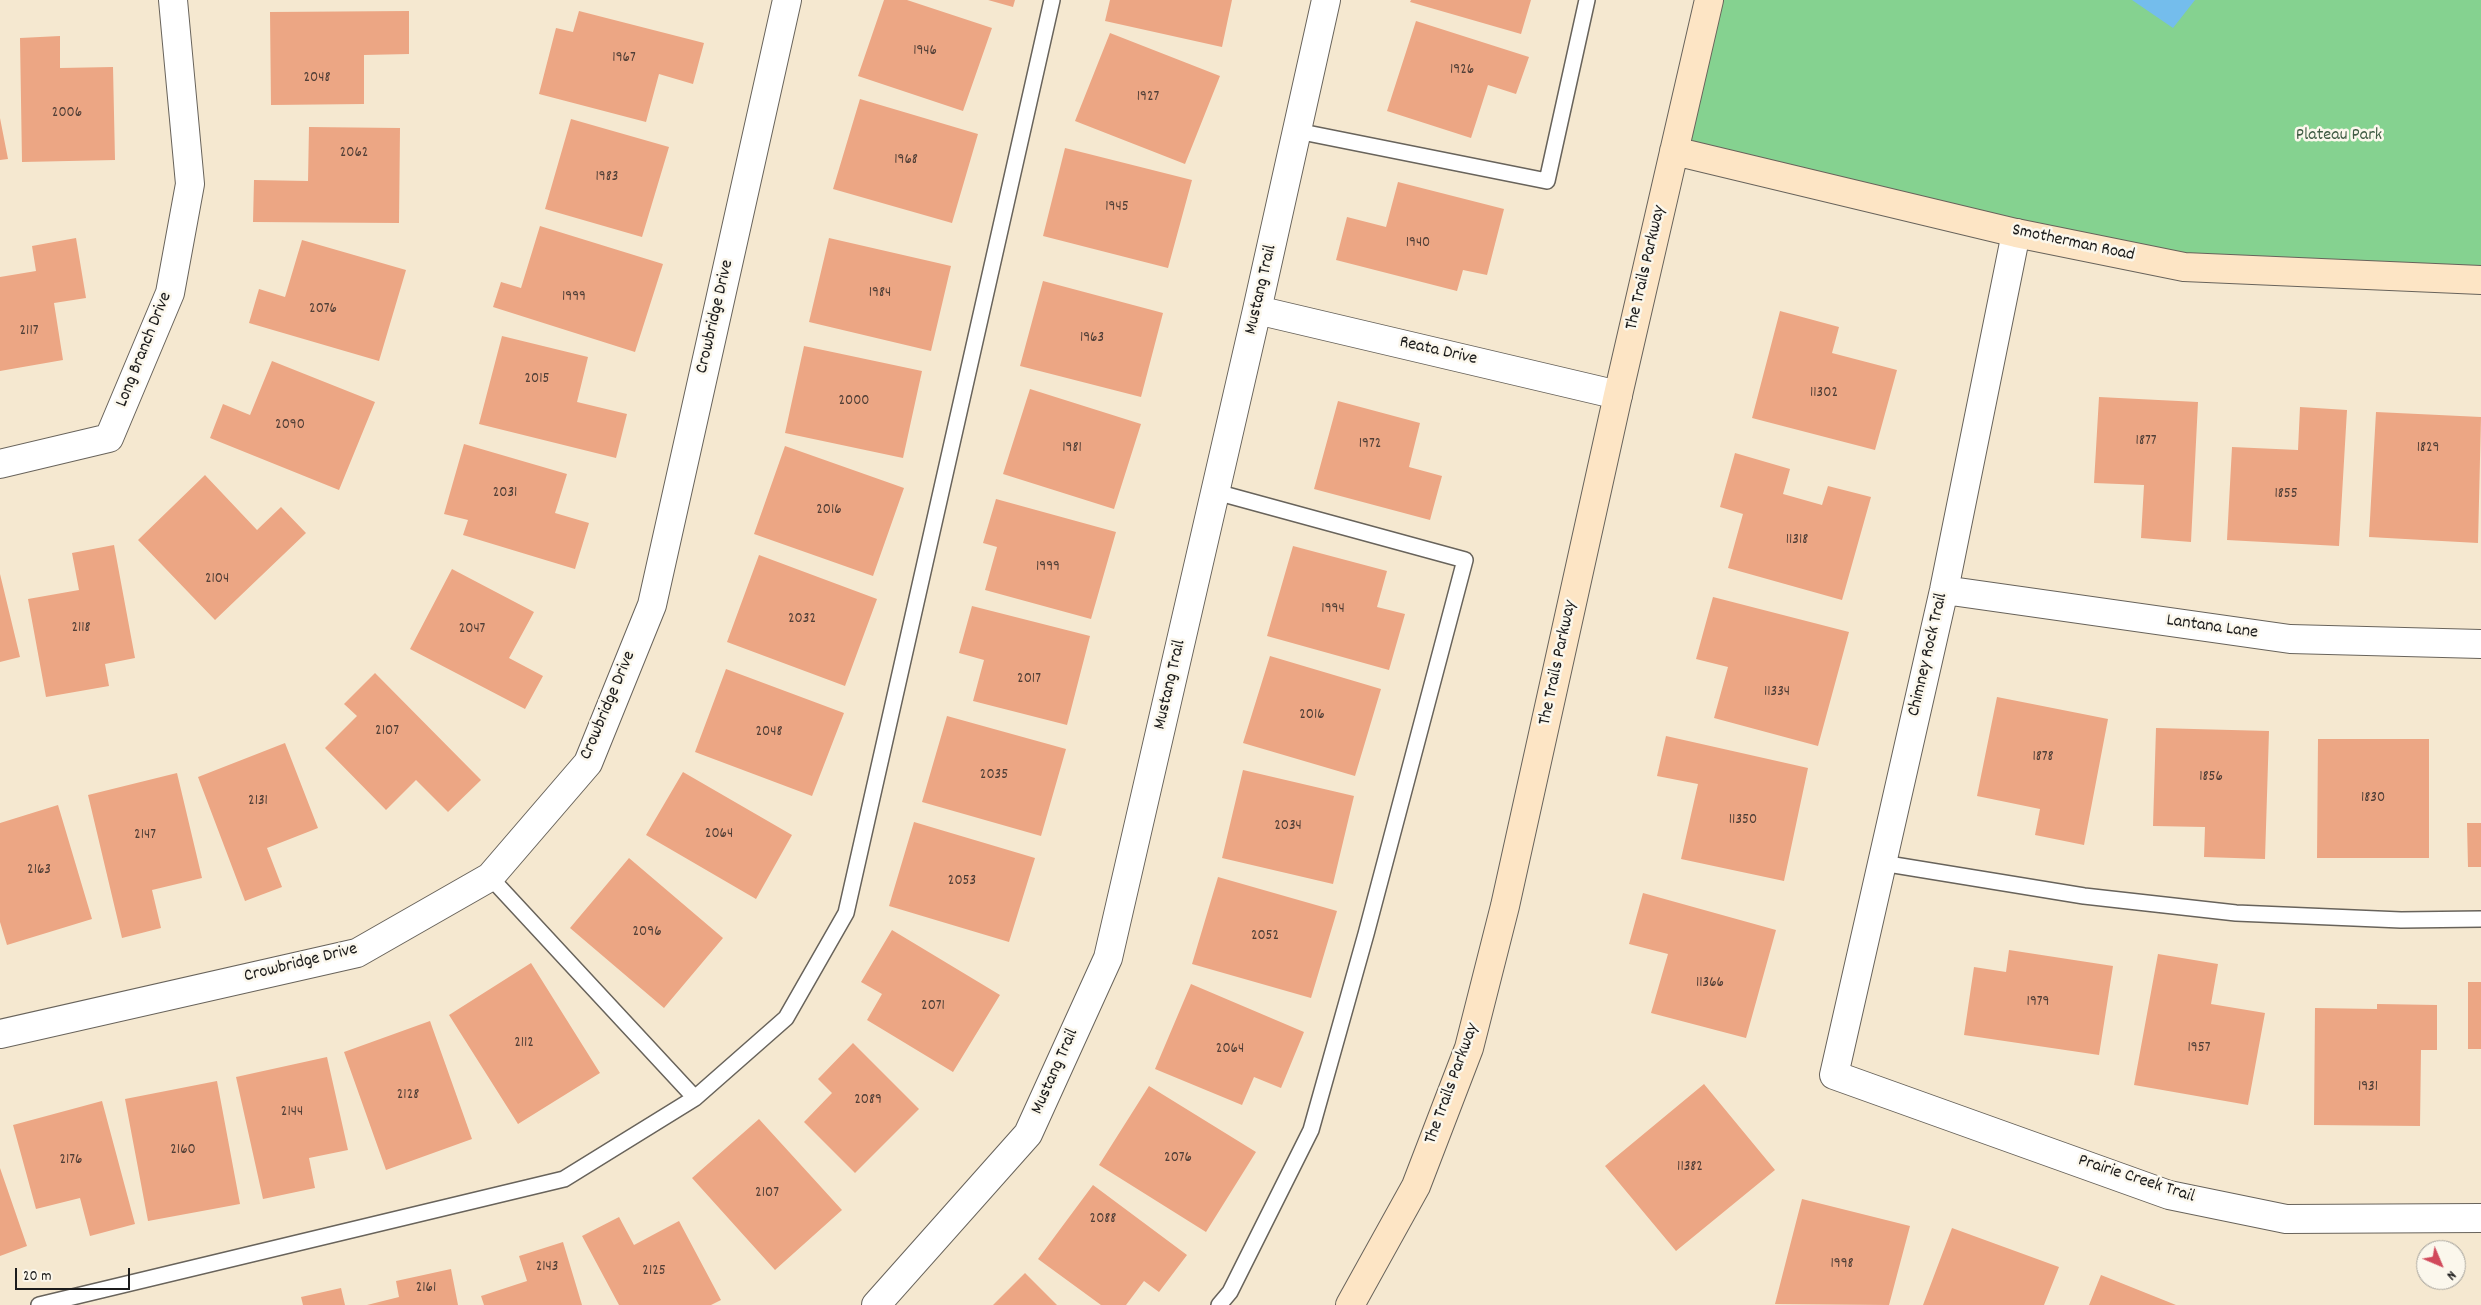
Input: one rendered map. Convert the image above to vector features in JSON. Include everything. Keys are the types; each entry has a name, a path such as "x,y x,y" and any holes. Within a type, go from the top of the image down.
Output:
{"street":[{"name":"Long Branch Drive","path":"0,464 109,438 170,293 190,184 173,0"},
{"name":"Crowbridge Drive","path":"0,1034 357,953 490,877 588,763 652,605 787,0"},
{"name":"Mustang Trail","path":"876,1305 1028,1134 1108,958 1216,492 1326,0"},
{"name":"The Trails Parkway","path":"1350,1305 1416,1186 1470,1048 1505,906 1618,394 1709,0"},
{"name":"Smotherman Road","path":"1674,151 2016,233 2184,267 2481,280"},
{"name":"Chimney Rock Trail","path":"1834,1075 1944,590 2016,233"},
{"name":"Reata Drive","path":"1257,310 1618,394"},
{"name":"Lantana Lane","path":"1944,590 2290,639 2481,644"},
{"name":"Prairie Creek Trail","path":"1834,1075 2169,1195 2286,1219 2481,1218"}],"lane":[{"path":"39,1305 564,1179 695,1098 786,1018 846,913 1052,0"},
{"path":"1297,131 1548,181 1587,0"},
{"path":"1216,492 1466,560 1369,925 1311,1130 1230,1292 1219,1305"},
{"path":"1882,863 2084,896 2236,913 2401,920 2481,919"},
{"path":"490,877 695,1098"}],"green space":[{"name":"Plateau Park","path":"1704,0 2481,0 2481,280 2184,267 1674,151"}],"water":[{"path":"2132,0 2195,0 2173,28"}],"building":[{"path":"884,0 907,0 992,28 963,111 858,76"},
{"path":"988,0 1015,0 1013,7"},
{"path":"1110,0 1232,0 1222,47 1105,21"},
{"path":"1411,0 1531,0 1521,34 1410,2"},
{"path":"409,11 409,54 364,55 364,104 271,105 270,12"},
{"path":"579,11 704,43 693,84 659,74 646,122 539,94 556,28 573,32"},
{"path":"1416,21 1529,57 1516,94 1488,85 1471,138 1387,111"},
{"path":"1110,33 1220,76 1185,164 1075,121"},
{"path":"60,36 60,68 113,67 115,160 22,162 20,38"},
{"path":"860,99 978,134 952,223 833,189"},
{"path":"0,118 8,159 0,160"},
{"path":"571,119 669,147 642,237 545,209"},
{"path":"309,127 400,128 399,223 253,222 254,180 308,181"},
{"path":"1065,148 1192,180 1168,268 1043,236"},
{"path":"1398,182 1504,209 1487,275 1463,270 1457,291 1336,260 1347,217 1386,227"},
{"path":"540,226 663,264 635,352 493,307 501,282 521,288"},
{"path":"76,238 86,298 54,303 63,360 0,371 0,277 36,271 32,246"},
{"path":"829,238 951,266 931,351 809,322"},
{"path":"302,240 406,270 379,361 249,323 259,289 285,297"},
{"path":"1043,281 1163,313 1141,397 1020,366"},
{"path":"1780,311 1839,327 1832,353 1897,370 1875,450 1752,418"},
{"path":"502,336 588,357 577,402 627,414 616,458 479,424"},
{"path":"804,346 922,371 903,458 785,433"},
{"path":"272,361 375,402 339,490 210,438 223,404 250,415"},
{"path":"1030,389 1141,424 1114,509 1003,474"},
{"path":"2099,397 2198,402 2191,542 2141,538 2144,485 2094,483"},
{"path":"1338,401 1420,423 1409,467 1442,476 1430,520 1314,489"},
{"path":"2300,407 2347,410 2339,546 2227,540 2232,447 2298,450"},
{"path":"2376,412 2481,417 2478,543 2369,537"},
{"path":"464,444 567,474 555,513 589,523 575,569 463,535 468,520 444,514"},
{"path":"785,446 904,488 873,576 754,534"},
{"path":"1735,453 1790,469 1783,494 1822,505 1828,486 1871,497 1842,600 1728,568 1743,514 1720,507"},
{"path":"205,475 257,530 281,507 306,533 215,620 138,540"},
{"path":"996,499 1116,532 1091,619 985,590 997,547 983,543"},
{"path":"114,545 135,658 105,664 109,686 46,697 28,599 79,590 72,553"},
{"path":"1293,546 1387,571 1377,607 1405,614 1389,670 1267,636"},
{"path":"759,555 877,599 845,686 727,642"},
{"path":"452,569 534,612 509,658 543,676 525,709 410,649"},
{"path":"0,574 20,657 0,662"},
{"path":"1713,597 1849,632 1818,746 1714,718 1728,667 1696,659"},
{"path":"972,606 1090,636 1067,725 973,701 984,660 959,653"},
{"path":"1270,656 1381,689 1355,776 1243,743"},
{"path":"726,669 844,713 812,796 695,752"},
{"path":"375,673 481,780 448,812 416,780 386,810 325,748 357,716 344,704"},
{"path":"1997,697 2108,719 2084,845 2035,835 2040,809 1977,796"},
{"path":"947,716 1066,749 1041,836 922,802"},
{"path":"2156,728 2269,731 2265,859 2204,857 2205,827 2153,826"},
{"path":"1666,736 1808,768 1784,881 1681,859 1698,784 1657,776"},
{"path":"2318,739 2429,739 2429,858 2317,858"},
{"path":"285,743 318,828 267,848 282,887 245,901 198,777"},
{"path":"1243,770 1354,796 1333,884 1222,858"},
{"path":"683,772 792,835 756,899 646,835"},
{"path":"177,773 202,878 152,890 161,928 122,938 88,795"},
{"path":"58,805 92,919 7,945 0,922 0,823"},
{"path":"914,822 1035,858 1009,942 889,906"},
{"path":"2467,823 2481,823 2481,867 2468,867"},
{"path":"629,858 723,938 664,1008 570,928"},
{"path":"1218,877 1337,911 1311,998 1192,964"},
{"path":"1643,893 1776,930 1746,1038 1651,1013 1668,954 1629,944"},
{"path":"892,930 1000,995 953,1072 867,1020 882,994 861,982"},
{"path":"2009,950 2113,966 2099,1055 1964,1035 1974,967 2006,972"},
{"path":"2158,954 2218,964 2211,1004 2265,1013 2248,1105 2134,1085"},
{"path":"531,963 600,1073 518,1124 449,1015"},
{"path":"2468,982 2481,982 2481,1049 2468,1049"},
{"path":"1191,984 1304,1032 1281,1088 1254,1077 1242,1105 1155,1069"},
{"path":"2377,1004 2437,1005 2437,1050 2421,1050 2420,1126 2314,1125 2315,1008 2377,1009"},
{"path":"430,1021 472,1139 386,1170 344,1052"},
{"path":"853,1043 919,1109 855,1173 804,1122 832,1093 818,1079"},
{"path":"327,1057 348,1150 309,1158 315,1188 263,1199 236,1077"},
{"path":"217,1081 240,1204 148,1221 125,1099"},
{"path":"1704,1084 1775,1170 1676,1251 1605,1166"},
{"path":"1149,1086 1256,1152 1206,1232 1099,1165"},
{"path":"102,1101 135,1224 90,1236 80,1198 36,1209 13,1125"},
{"path":"759,1119 842,1210 775,1270 692,1178"},
{"path":"0,1168 27,1246 0,1256"},
{"path":"1093,1185 1187,1255 1159,1292 1144,1281 1126,1305 1101,1305 1038,1259"},
{"path":"1802,1199 1910,1226 1889,1305 1775,1304"},
{"path":"619,1217 634,1245 679,1221 721,1300 711,1305 619,1305 582,1236"},
{"path":"1952,1228 2059,1267 2044,1305 1923,1305"},
{"path":"563,1242 582,1305 484,1305 481,1296 527,1281 519,1256"},
{"path":"451,1269 458,1305 367,1305 399,1297 396,1281"},
{"path":"1025,1273 1057,1305 993,1305"},
{"path":"2101,1275 2176,1305 2089,1305"},
{"path":"341,1288 345,1305 303,1305 301,1297"}]}
